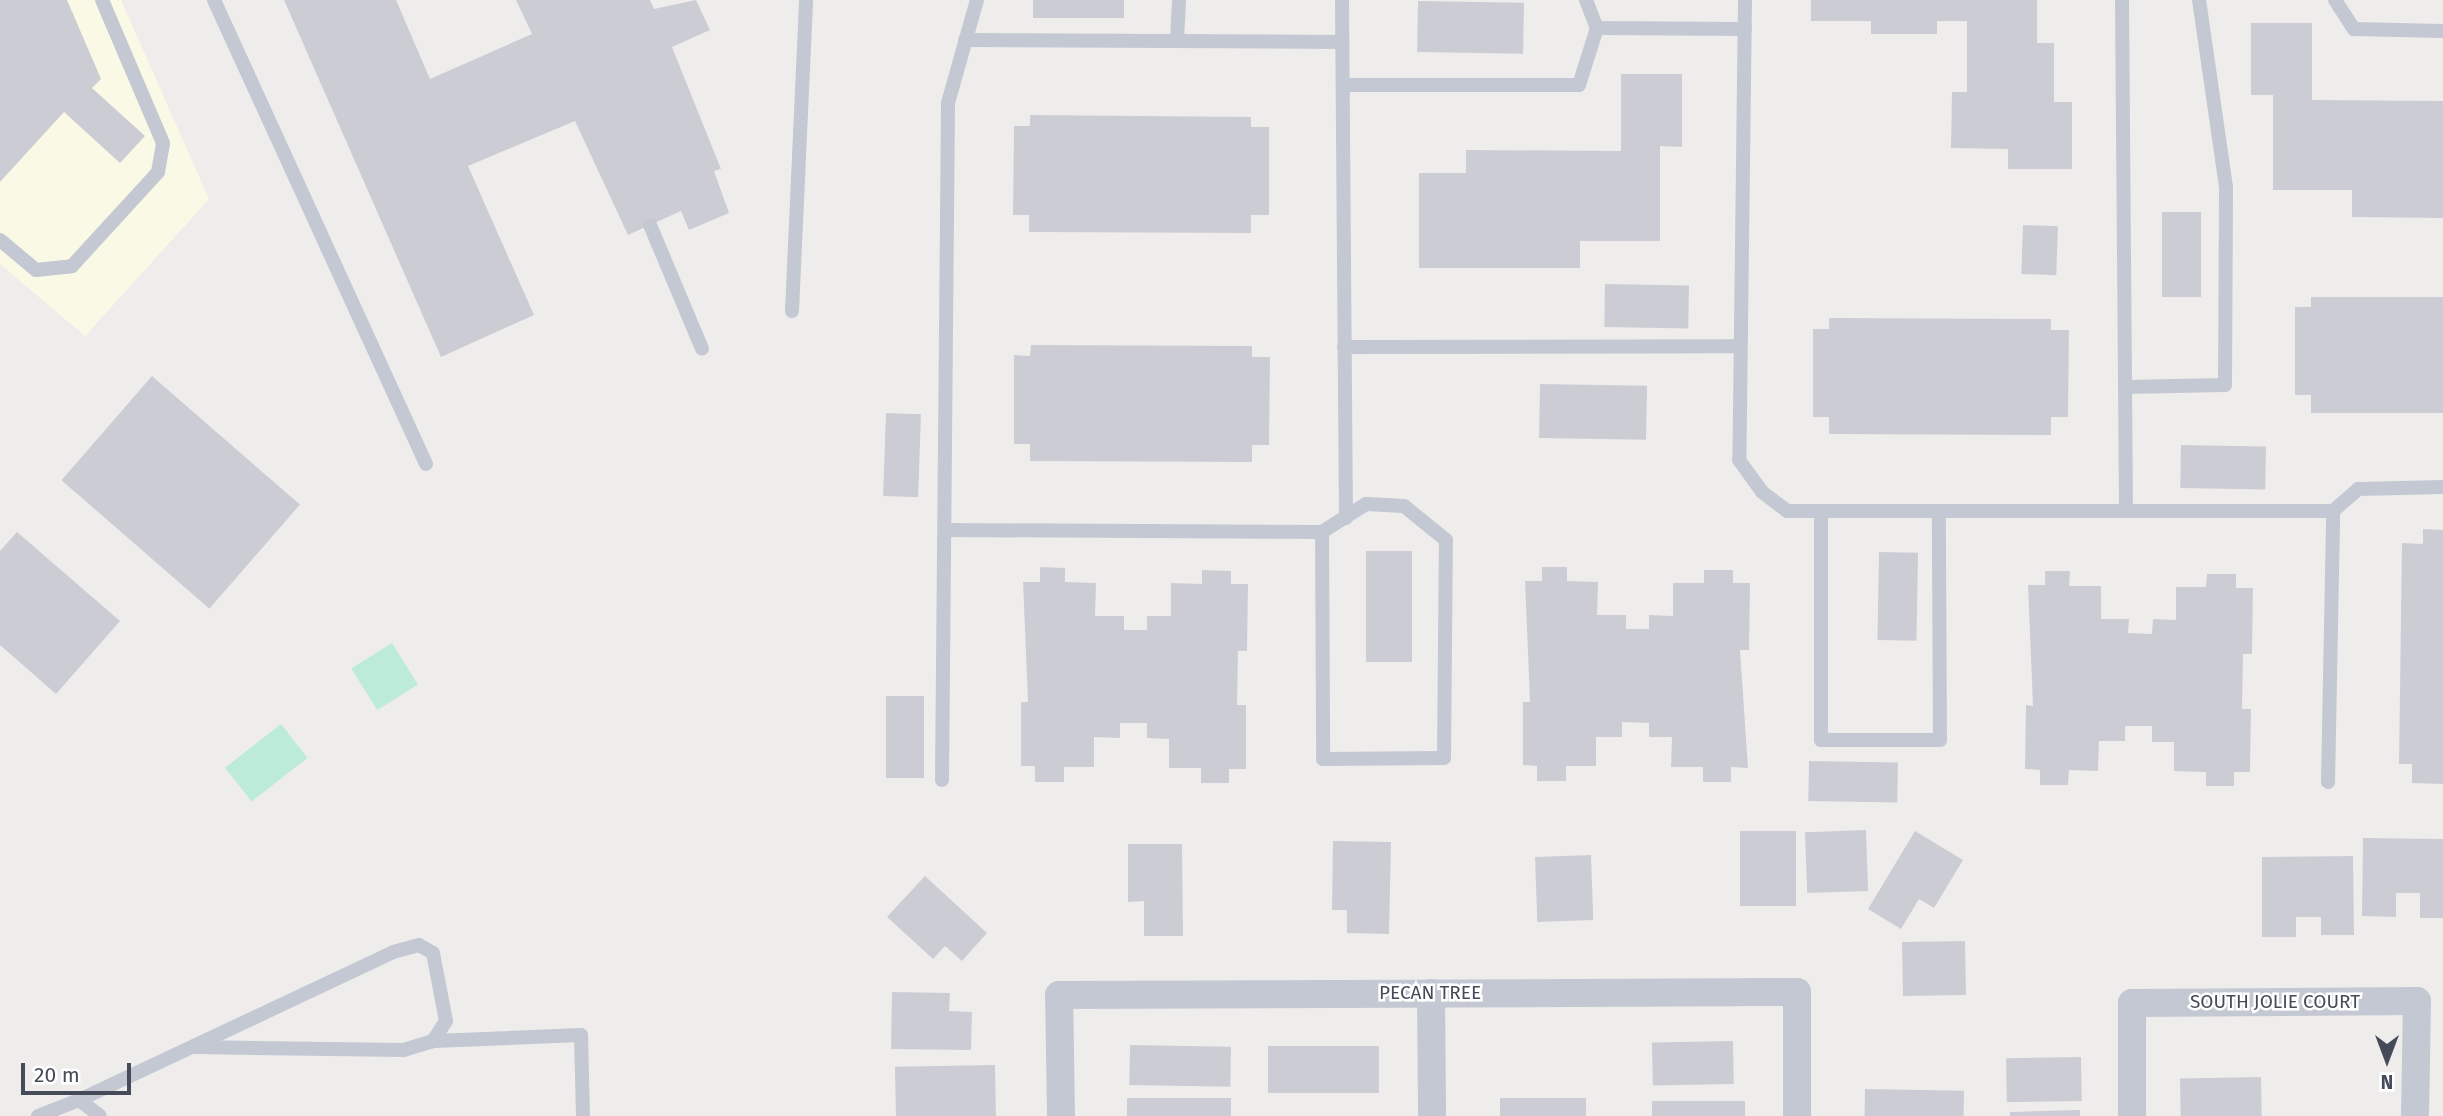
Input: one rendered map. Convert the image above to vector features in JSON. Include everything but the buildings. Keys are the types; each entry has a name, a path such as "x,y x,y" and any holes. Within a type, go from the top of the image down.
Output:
{"street":[{"name":"PECAN TREE","path":"1061,1116 1059,995 1797,992 1797,1116"},
{"path":"1431,993 1432,1116"},
{"name":"SOUTH JOLIE COURT","path":"2132,1116 2132,1003 2417,1001 2415,1116"}],"lane":[{"path":"0,240 36,270 72,267 158,172 163,143 102,0"},
{"path":"214,0 426,464"},
{"path":"792,311 806,0"},
{"path":"942,780 948,103 977,0"},
{"path":"1177,41 1179,0"},
{"path":"1342,0 1346,518"},
{"path":"1343,85 1579,85 1597,28 1586,0"},
{"path":"1745,0 1739,460 1762,492 1787,511 2333,511 2358,489 2443,486"},
{"path":"2122,0 2126,511"},
{"path":"2126,387 2225,385 2226,187 2199,0"},
{"path":"2335,0 2354,29 2443,31"},
{"path":"1597,28 1745,29"},
{"path":"965,40 1342,42"},
{"path":"650,225 702,349"},
{"path":"1345,348 1740,346"},
{"path":"945,530 1322,532 1367,504 1404,506 1446,540 1444,758 1323,759 1322,532"},
{"path":"1821,511 1821,740 1940,740 1940,511"},
{"path":"2328,782 2333,511"},
{"path":"38,1116 79,1100 419,945 433,953 446,1021 433,1041"},
{"path":"196,1047 404,1050 433,1041 581,1035 583,1116"},
{"path":"79,1100 100,1116"}],"shaded area":[{"path":"0,0 121,0 209,199 85,336 0,264"}],"green space":[{"path":"392,643 418,685 377,710 351,668"},
{"path":"281,724 307,758 252,802 225,768"}]}
